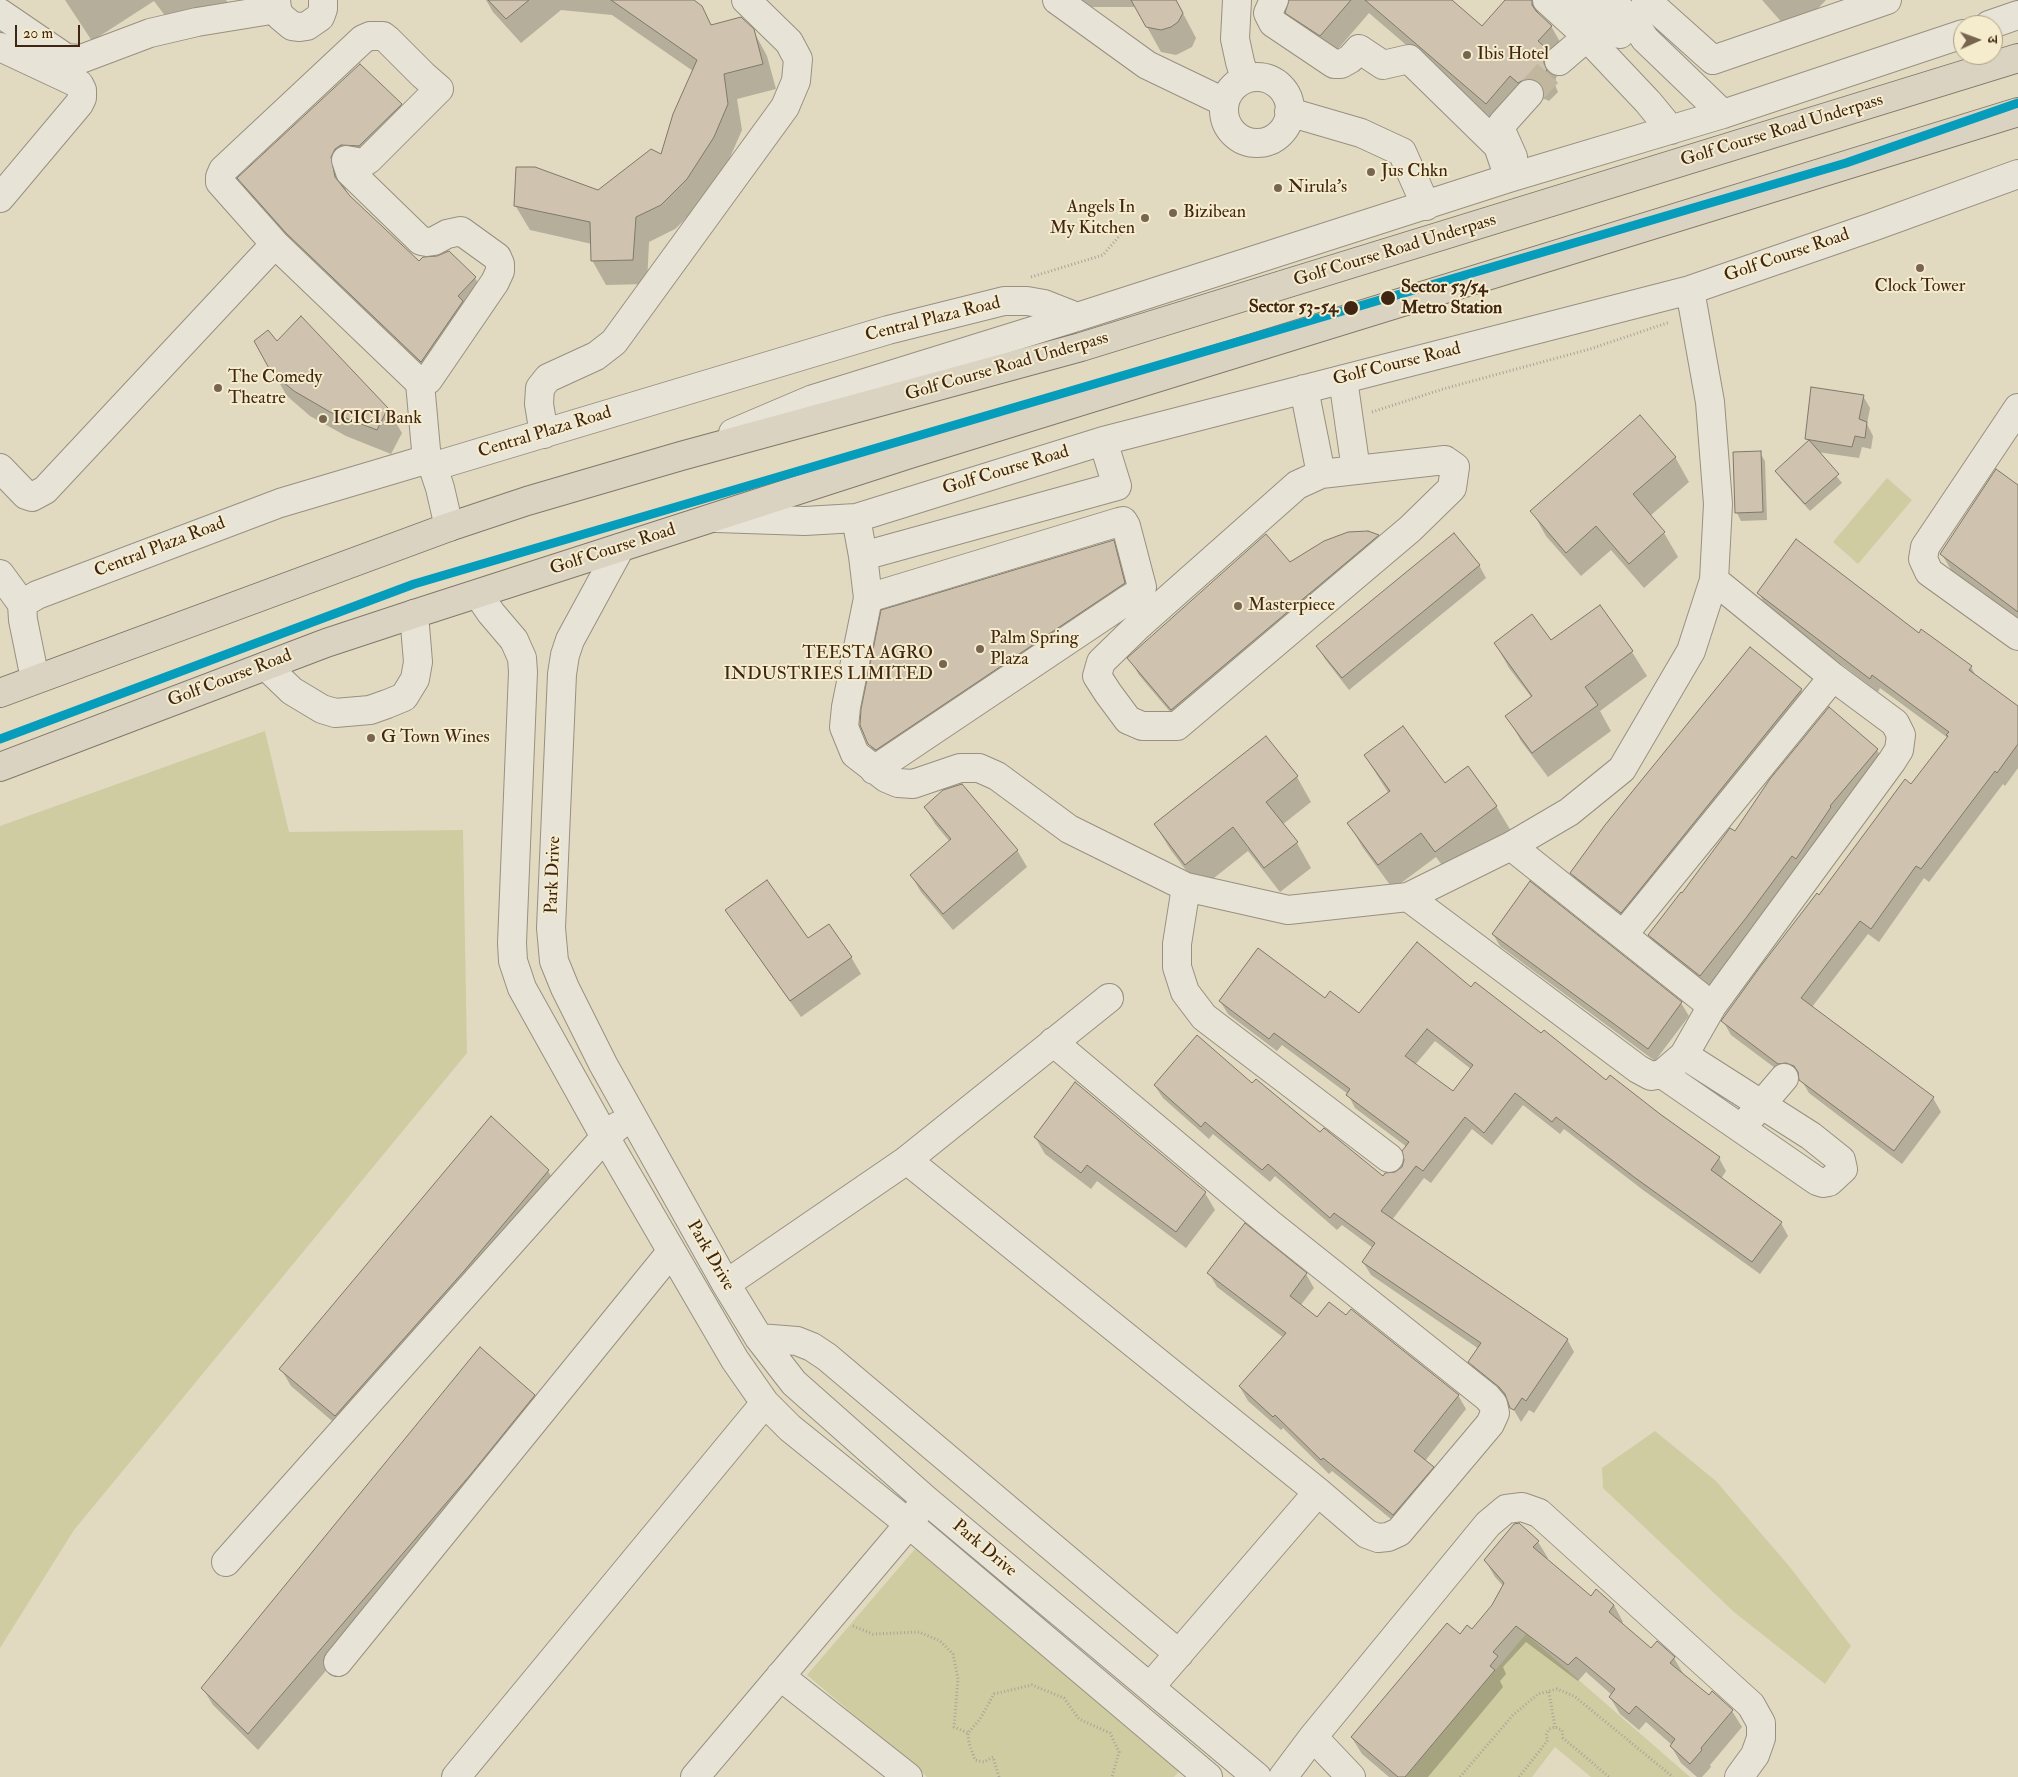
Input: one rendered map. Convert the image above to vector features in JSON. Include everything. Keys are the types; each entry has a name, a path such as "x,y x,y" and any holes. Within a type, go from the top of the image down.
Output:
{"main road":[{"name":"Golf Course Road Underpass","path":"681,456 1081,347 2018,58"},
{"path":"711,518 919,451 2018,112"},
{"path":"0,693 449,527 527,501 681,456"},
{"name":"Golf Course Road","path":"0,767 326,643 711,518"}],"street":[{"path":"538,436 526,414 532,392 540,388 548,378 596,356 614,342 785,107 796,82 798,59 789,42 746,0"},
{"path":"1057,0 1147,65 1224,102"},
{"path":"1237,0 1235,39 1246,78"},
{"path":"1274,0 1268,14 1272,23 1334,64 1341,64 1350,59 1359,49 1383,65 1409,58 1498,146 1515,177"},
{"path":"1547,0 1587,37 1648,102 1671,130"},
{"path":"1581,0 1622,36 1642,15"},
{"path":"1609,0 1642,15 1713,60 1887,0"},
{"path":"0,13 66,58 81,59 92,57 150,33 276,5 285,22 300,27 307,26 320,16 326,1"},
{"path":"1642,15 1724,114"},
{"path":"2003,20 2018,15"},
{"path":"420,383 428,380 489,290 500,271 500,264 497,257 461,231 447,234 434,241 421,241 350,172 346,160 363,163 369,159 440,88 422,75 382,36 370,36 362,39 222,170 220,177 224,188 275,244 420,383 431,463 440,488 449,527"},
{"path":"1559,61 1587,37"},
{"path":"681,456 813,398 1077,318 1515,177 1724,114 1953,37"},
{"path":"0,46 79,84 82,90 82,98 0,198"},
{"path":"1256,76 1267,78 1277,83 1289,101 1288,122 1282,132 1273,139 1263,143 1252,143 1242,140 1226,124 1224,102 1236,84 1246,78 1256,76"},
{"path":"1515,177 1503,136 1502,124 1529,94"},
{"path":"1289,112 1361,133 1402,152 1426,206"},
{"name":"Golf Course Road","path":"711,518 805,521 856,518 1103,441 1304,389 1692,302 1872,227 2018,174"},
{"path":"0,468 26,495 32,497 46,490 275,244"},
{"name":"Central Plaza Road","path":"22,604 37,594 280,503 418,462 431,463 538,436 870,335 996,302 1027,301 1044,304 1077,318"},
{"path":"856,518 864,556 868,598 846,707 844,727 855,754 874,770 892,781 913,784 960,768 979,768 997,776 1070,829 1186,887 1288,910 1408,898 1511,846 1568,812 1622,768 1691,651 1714,580 1718,504 1710,402 1692,302"},
{"path":"1343,379 1356,470"},
{"path":"1304,389 1321,474"},
{"path":"2018,408 1925,547 1923,559 1929,572 2018,636"},
{"path":"874,770 1140,592 1141,582 1126,526 1123,522 1117,486 1103,441"},
{"path":"1445,460 1455,467 1452,488 1410,528 1177,726 1142,726 1128,720 1097,676 1100,662 1297,485 1321,474 1356,470 1445,460"},
{"path":"864,556 1117,486"},
{"path":"868,598 1123,522"},
{"name":"Park Drive","path":"620,548 570,640 562,674 551,928 554,961 565,988 632,1115 726,1284 759,1338 794,1383 925,1499 1257,1777"},
{"path":"0,574 22,604 23,620 35,679"},
{"path":"1408,898 1638,1069 1652,1076 1662,1074 1684,1055 1712,1006 1899,750 1901,735 1895,723 1833,677 1714,580"},
{"name":"Park Drive","path":"478,594 514,640 522,658 512,943 513,961 522,988 605,1138 735,1360 765,1403 790,1428 909,1524 1205,1776"},
{"path":"266,666 292,691 322,709 335,713 370,710 404,697 415,679 418,662 414,614"},
{"path":"523,672 562,674"},
{"path":"1623,935 1833,677"},
{"path":"1511,846 1712,1006"},
{"path":"1186,887 1177,944 1177,967 1185,992 1204,1017 1390,1158"},
{"path":"726,1284 907,1160 1109,998"},
{"path":"907,1160 1318,1492 1367,1534 1378,1538 1388,1537 1399,1532 1490,1424 1495,1413 1493,1404 1487,1397 1270,1224 1053,1042"},
{"path":"1662,1074 1823,1183 1829,1182 1843,1169 1840,1160 1811,1136 1761,1106 1684,1055"},
{"path":"1742,1128 1784,1078"},
{"path":"226,1562 605,1138 632,1115"},
{"path":"1794,1165 1811,1136"},
{"path":"338,1662 671,1252"},
{"path":"759,1338 797,1341 812,1347 827,1357 1179,1654"},
{"path":"456,1777 765,1403"},
{"path":"1150,1687 1318,1492"},
{"path":"695,1777 909,1524 925,1499"},
{"path":"1283,1777 1313,1737 1488,1524 1506,1509 1522,1507 1539,1513 1752,1706 1761,1722 1761,1738 1755,1755 1740,1777"},
{"path":"780,1676 908,1777"},
{"path":"1313,1737 1351,1777"},
{"path":"1205,1776 1224,1750"}],"path":[{"path":"1104,255 1121,234 1125,233"},
{"path":"1349,420 1443,389 1590,349 1692,302"},
{"path":"850,1625 873,1634 919,1632 940,1641 953,1654 958,1679 954,1727 968,1733"},
{"path":"999,1777 994,1757 984,1762 975,1760 969,1743 968,1733 980,1719 994,1694 1032,1685 1064,1698 1080,1720 1110,1733 1119,1752 1112,1777"},
{"path":"1460,1777 1513,1715 1538,1694 1557,1690 1574,1696 1673,1777"},
{"path":"1549,1692 1555,1727"},
{"path":"1519,1777 1548,1740 1546,1735 1549,1729 1555,1727 1562,1730 1563,1738 1609,1777"}],"shaded area":[{"path":"1887,478 1912,500 1858,564 1833,542"},
{"path":"265,731 289,832 463,830 467,1053 74,1530 0,1648 0,826"},
{"path":"1655,1431 1716,1481 1789,1566 1851,1646 1825,1684 1734,1612 1603,1488 1602,1468"},
{"path":"915,1549 1180,1770 1174,1777 927,1777 807,1675"},
{"path":"1526,1634 1690,1777 1591,1777 1555,1747 1532,1777 1405,1777"}],"building":[{"path":"488,0 529,0 506,19"},
{"path":"611,0 694,0 702,6 711,25 741,17 754,29 763,64 724,74 728,104 714,137 687,179 661,205 636,217 633,260 591,261 590,222 514,206 516,167 535,167 598,190 651,149 661,154 673,114 697,60"},
{"path":"1131,0 1176,0 1183,13 1178,22 1171,27 1161,30 1146,27"},
{"path":"1289,0 1351,0 1320,36 1285,13"},
{"path":"1365,0 1452,0 1482,26 1505,0 1532,0 1532,5 1536,11 1552,26 1538,41 1548,50 1544,56 1547,70 1537,81 1525,79 1518,83 1510,76 1486,104"},
{"path":"360,64 402,104 359,146 341,145 335,149 331,157 335,177 350,196 419,261 423,257 437,256 449,251 476,277 458,296 463,301 421,362 286,233 237,178"},
{"path":"301,316 388,408 377,430 330,412 294,391 271,372 254,341 268,330 277,341"},
{"path":"1811,387 1864,395 1859,419 1867,422 1865,438 1855,436 1852,447 1805,439"},
{"path":"1640,415 1676,457 1633,494 1665,532 1629,564 1596,526 1566,553 1530,511"},
{"path":"1809,440 1839,474 1805,504 1775,471"},
{"path":"1761,451 1763,512 1735,513 1733,452"},
{"path":"1996,469 2018,485 2018,612 1940,554"},
{"name":"Masterpiece","path":"1368,531 1379,535 1171,710 1127,658 1266,534 1290,562 1324,541 1348,532"},
{"path":"1454,533 1480,565 1342,678 1316,646"},
{"path":"1796,539 1919,633 1921,629 1972,666 1969,670 2018,706 2018,744 1997,773 1995,771 1921,869 1916,866 1871,929 1860,921 1801,998 1934,1097 1894,1151 1799,1080 1798,1072 1794,1066 1786,1063 1778,1064 1721,1021 1817,893 1819,895 1905,779 1911,784 1948,736 1946,735 1949,732 1872,675 1870,679 1757,593"},
{"name":"Palm Spring Plaza","path":"1114,540 1125,583 876,750 868,744 860,725 861,709 881,610"},
{"path":"1600,605 1633,651 1585,687 1598,705 1532,753 1505,716 1532,696 1494,643 1532,614 1551,640"},
{"path":"1750,647 1802,689 1621,913 1570,873 1605,825"},
{"path":"1829,707 1878,749 1830,806 1796,859 1792,856 1700,976 1648,935 1730,828 1735,831 1770,779"},
{"path":"1403,726 1445,783 1468,766 1497,806 1435,852 1421,833 1378,865 1347,823 1390,791 1364,755"},
{"path":"1266,736 1298,776 1266,802 1298,842 1264,868 1233,827 1185,865 1154,824"},
{"path":"962,784 1018,850 943,914 910,875 951,839 924,807 943,790"},
{"path":"767,880 808,938 829,924 852,957 790,1001 725,910"},
{"path":"1530,881 1682,1002 1648,1049 1492,934"},
{"path":"1417,942 1471,987 1475,982 1541,1033 1544,1030 1606,1080 1610,1075 1720,1157 1711,1170 1782,1222 1752,1262 1634,1177 1556,1117 1552,1122 1515,1093 1484,1133 1465,1117 1423,1171 1416,1166 1381,1211 1568,1339 1526,1401 1522,1398 1514,1410 1510,1408 1505,1394 1499,1387 1468,1362 1481,1343 1362,1262 1375,1243 1334,1213 1330,1218 1268,1164 1262,1170 1205,1122 1201,1127 1154,1085 1197,1035 1252,1083 1256,1079 1320,1132 1324,1128 1383,1176 1385,1173 1395,1172 1402,1167 1404,1160 1402,1151 1409,1142 1346,1095 1350,1089 1274,1033 1269,1039 1219,1001 1258,948 1325,998 1330,991 1359,1013","holes":["1427,1029 1473,1065 1453,1091 1405,1056"]},
{"path":"1075,1082 1206,1192 1176,1232 1087,1165 1081,1173 1034,1137"},
{"path":"491,1116 549,1170 464,1271 335,1416 279,1369"},
{"path":"1245,1223 1307,1273 1290,1296 1317,1317 1329,1302 1346,1315 1351,1309 1459,1395 1414,1451 1434,1467 1393,1515 1323,1458 1321,1460 1275,1415 1273,1417 1239,1386 1286,1333 1207,1273"},
{"path":"480,1347 535,1395 471,1474 248,1734 201,1688"},
{"path":"1519,1523 1539,1541 1533,1547 1591,1596 1596,1589 1614,1605 1609,1612 1651,1648 1657,1641 1675,1657 1670,1663 1709,1695 1712,1691 1733,1710 1690,1764 1670,1746 1675,1739 1636,1706 1629,1714 1609,1697 1615,1689 1576,1657 1568,1665 1516,1626 1493,1652 1498,1656 1490,1666 1495,1670 1405,1777 1398,1777 1351,1737 1447,1623 1460,1634 1467,1625 1472,1629 1492,1605 1504,1583 1484,1560 1514,1524"}],"tunnel":[{"path":"1529,94 1559,61"}],"transit line":[{"path":"0,739 414,584 1846,163 2018,103"}],"place":[{"name":"Ibis Hotel","path":"1467,55"},
{"name":"Jus Chkn","path":"1371,172"},
{"name":"Nirula's","path":"1278,188"},
{"name":"Bizibean","path":"1173,213"},
{"name":"Angels In My Kitchen","path":"1145,218"},
{"name":"Clock Tower","path":"1920,268"},
{"name":"Sector 53/54 Metro Station","path":"1388,298"},
{"name":"Sector 53-54","path":"1351,308"},
{"name":"The Comedy Theatre","path":"218,388"},
{"name":"ICICI Bank","path":"323,419"},
{"name":"Masterpiece","path":"1238,606"},
{"name":"Palm Spring Plaza","path":"980,649"},
{"name":"TEESTA AGRO INDUSTRIES LIMITED","path":"943,664"},
{"name":"G Town Wines","path":"371,738"}]}
